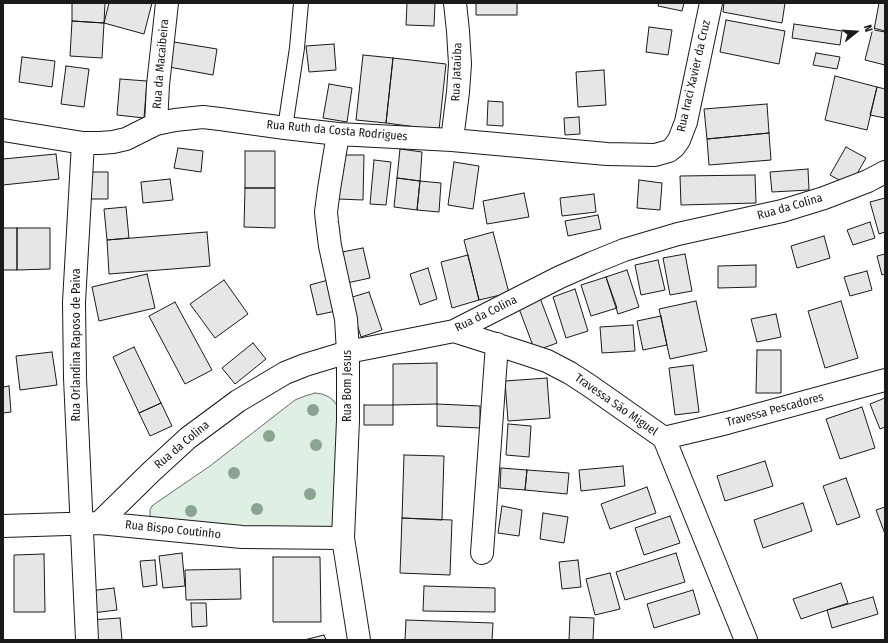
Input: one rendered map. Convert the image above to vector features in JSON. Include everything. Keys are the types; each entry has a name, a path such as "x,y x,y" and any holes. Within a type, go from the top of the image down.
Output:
{"street":[{"name":"Rua da Macaibeira","path":"156,124 158,85 167,3"},
{"name":"Rua Jataúba","path":"452,140 460,64 455,3"},
{"name":"Rua Iraci Xavier da Cruz","path":"674,148 686,122 711,3"},
{"name":"Rua Ruth da Costa Rodrigues","path":"3,130 83,143 100,143 126,139 156,124 203,117 338,134 452,140 608,154 655,155 674,148"},
{"name":"Rua Bom Jesus","path":"338,134 326,212 330,246 346,319 348,352 348,420 343,538 359,640"},
{"name":"Rua Orlandina Raposo de Paiva","path":"83,143 74,302 75,378 91,523 87,640"},
{"name":"Rua da Colina","path":"91,523 188,438 238,401 284,374 305,365 348,352 454,331 560,277 624,250 678,234 782,212 868,181 885,172"},
{"name":"Travessa São Miguel","path":"454,331 547,361 590,386 664,438 746,640"},
{"path":"482,553 497,344"},
{"name":"Travessa Pescadores","path":"664,438 727,423 885,380"},
{"name":"Rua Bispo Coutinho","path":"3,526 91,523 242,536 343,538"}],"lane":[{"path":"285,128 297,48 301,3"}],"green space":[{"path":"315,393 329,397 338,407 334,526 329,533 150,520 150,510 152,506 210,466 295,400"}],"building":[{"path":"72,3 105,3 104,23 72,21"},
{"path":"109,3 152,3 144,34 104,23"},
{"path":"407,3 435,3 434,26 406,25"},
{"path":"476,3 517,3 517,15 476,15"},
{"path":"659,3 684,3 682,11 658,6"},
{"path":"724,3 785,3 782,23 723,12"},
{"path":"879,3 885,3 885,32 874,30"},
{"path":"726,20 785,31 779,64 720,52"},
{"path":"72,21 104,23 102,58 70,56"},
{"path":"794,24 842,31 840,45 792,38"},
{"path":"649,27 672,30 668,55 646,52"},
{"path":"873,28 885,31 885,65 865,60"},
{"path":"174,42 217,49 213,75 169,67"},
{"path":"334,44 336,70 309,72 306,46"},
{"path":"816,53 840,57 837,69 813,65"},
{"path":"363,55 393,58 386,123 356,120"},
{"path":"22,57 55,61 52,87 19,82"},
{"path":"393,58 446,64 439,130 386,123"},
{"path":"66,66 89,69 84,107 61,104"},
{"path":"604,70 606,105 578,107 576,72"},
{"path":"835,76 877,87 867,130 825,120"},
{"path":"120,79 147,81 144,118 117,115"},
{"path":"329,84 352,88 347,122 323,118"},
{"path":"877,87 885,89 885,118 870,115"},
{"path":"488,101 503,102 503,126 487,125"},
{"path":"767,104 769,133 707,139 704,109"},
{"path":"579,117 580,134 565,135 564,118"},
{"path":"769,133 771,160 709,165 707,139"},
{"path":"846,147 866,158 850,186 830,175"},
{"path":"178,148 203,151 201,172 174,168"},
{"path":"400,149 422,152 420,181 397,178"},
{"path":"245,151 275,151 275,188 245,188"},
{"path":"56,154 59,179 3,185 3,159"},
{"path":"338,155 364,155 363,200 338,199"},
{"path":"374,160 391,162 386,205 370,204"},
{"path":"454,162 479,166 473,209 448,205"},
{"path":"808,169 809,190 772,192 770,172"},
{"path":"89,172 108,172 108,199 89,199"},
{"path":"755,175 756,203 681,205 680,176"},
{"path":"397,178 420,181 417,210 394,207"},
{"path":"170,179 173,200 143,203 141,182"},
{"path":"639,180 662,183 660,210 637,208"},
{"path":"420,181 441,183 439,212 417,210"},
{"path":"245,188 275,188 275,228 244,227"},
{"path":"524,193 529,217 487,224 483,201"},
{"path":"594,194 596,212 562,216 560,198"},
{"path":"885,198 885,232 879,234 870,202"},
{"path":"126,207 129,238 107,240 104,209"},
{"path":"598,215 601,229 568,236 565,221"},
{"path":"870,222 875,238 853,245 847,230"},
{"path":"3,228 17,228 17,270 3,270"},
{"path":"17,228 50,228 50,269 17,270"},
{"path":"207,232 210,266 109,274 107,240"},
{"path":"493,232 509,293 479,300 464,240"},
{"path":"824,236 830,258 797,268 791,246"},
{"path":"363,248 370,278 347,283 342,252"},
{"path":"685,254 692,291 670,295 663,258"},
{"path":"885,254 885,274 882,275 877,256"},
{"path":"468,255 479,300 452,308 441,262"},
{"path":"658,260 665,290 641,295 635,265"},
{"path":"756,265 756,287 718,288 718,266"},
{"path":"428,268 437,299 420,305 410,274"},
{"path":"627,270 639,307 618,314 606,277"},
{"path":"867,271 872,290 850,296 844,277"},
{"path":"147,274 155,308 99,321 92,287"},
{"path":"606,277 617,308 591,316 581,285"},
{"path":"224,280 248,314 215,338 190,304"},
{"path":"328,280 336,311 317,315 310,285"},
{"path":"575,289 588,331 566,338 553,297"},
{"path":"369,292 382,330 361,337 349,298"},
{"path":"540,298 557,343 535,351 518,306"},
{"path":"696,301 707,351 670,359 659,309"},
{"path":"841,301 858,358 825,368 808,311"},
{"path":"175,302 212,370 185,384 149,316"},
{"path":"776,314 781,337 757,342 751,319"},
{"path":"661,316 667,345 643,350 637,321"},
{"path":"633,325 635,351 602,353 600,327"},
{"path":"253,343 266,359 235,384 222,368"},
{"path":"134,347 161,403 139,413 113,357"},
{"path":"757,350 781,350 781,393 756,393"},
{"path":"52,352 57,385 20,390 16,356"},
{"path":"437,363 437,404 393,405 393,364"},
{"path":"693,365 699,412 675,415 669,368"},
{"path":"547,378 550,418 508,421 505,381"},
{"path":"9,386 11,412 3,413 3,387"},
{"path":"885,398 885,427 880,429 870,404"},
{"path":"161,403 172,426 150,436 139,413"},
{"path":"437,404 480,406 480,428 437,426"},
{"path":"364,405 393,405 393,425 364,425"},
{"path":"862,407 875,448 840,459 826,419"},
{"path":"508,424 531,426 529,457 506,455"},
{"path":"404,455 444,456 442,520 402,518"},
{"path":"765,461 773,486 725,501 717,476"},
{"path":"623,466 625,486 581,491 579,470"},
{"path":"501,468 527,470 525,490 500,488"},
{"path":"527,470 569,473 567,494 525,490"},
{"path":"846,478 860,517 837,525 823,486"},
{"path":"647,487 656,513 610,529 601,504"},
{"path":"803,503 812,531 763,548 754,520"},
{"path":"502,506 522,510 519,536 498,533"},
{"path":"885,507 885,534 876,510"},
{"path":"543,513 568,517 564,543 540,539"},
{"path":"670,516 680,543 644,555 635,528"},
{"path":"402,518 452,520 450,575 400,573"},
{"path":"182,553 185,586 163,588 159,556"},
{"path":"676,553 685,582 625,600 616,572"},
{"path":"44,554 45,612 14,612 14,555"},
{"path":"273,557 320,557 321,622 273,622"},
{"path":"155,560 157,585 143,587 140,561"},
{"path":"578,560 581,587 562,589 559,562"},
{"path":"240,569 241,599 186,600 185,570"},
{"path":"610,573 620,609 595,615 586,579"},
{"path":"841,583 848,603 801,619 793,599"},
{"path":"424,586 495,588 495,612 423,611"},
{"path":"114,588 117,610 92,613 89,591"},
{"path":"693,590 700,614 654,628 647,604"},
{"path":"873,597 878,614 832,628 827,610"},
{"path":"191,603 206,603 207,626 192,627"},
{"path":"570,617 594,618 593,640 569,640"},
{"path":"120,618 122,640 92,640 90,620"},
{"path":"406,620 493,623 492,640 405,640"},
{"path":"324,635 326,640 304,640"}]}
